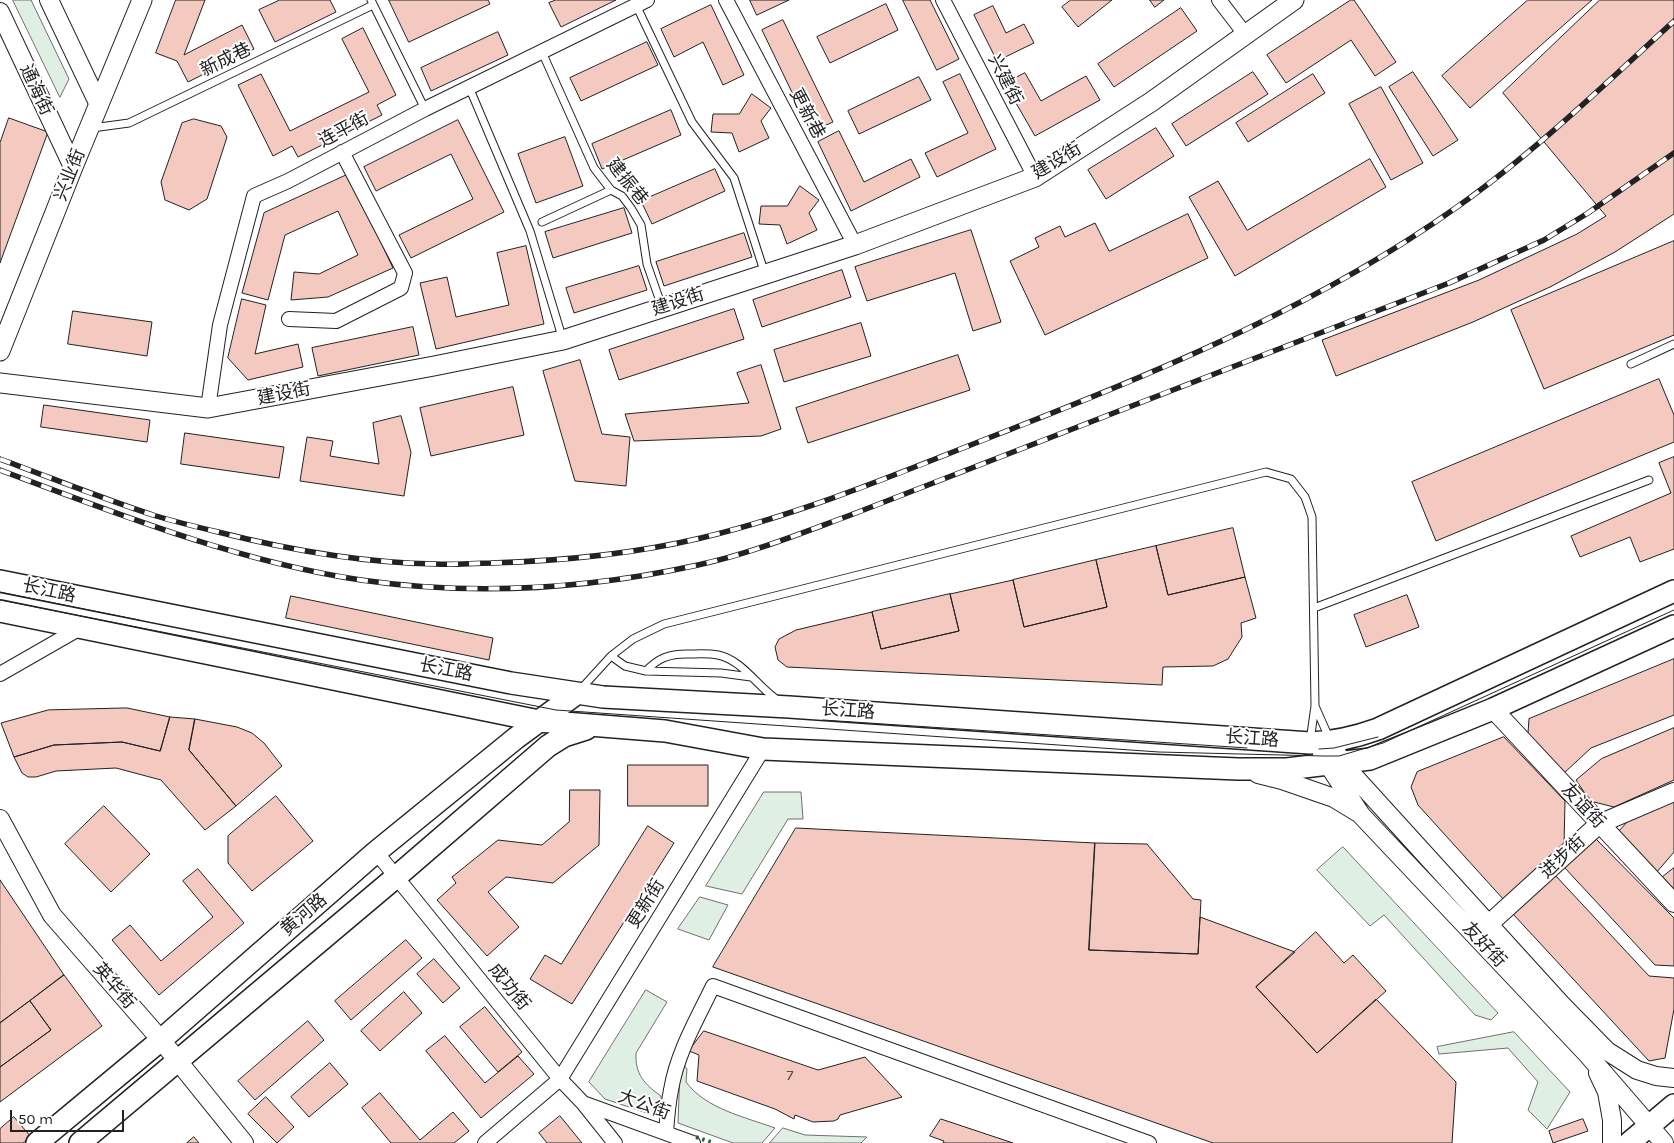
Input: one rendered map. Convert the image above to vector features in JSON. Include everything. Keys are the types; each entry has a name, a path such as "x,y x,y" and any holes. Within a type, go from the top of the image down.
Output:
{"main road":[{"name":"兴业街","path":"0,351 142,0"},
{"name":"建设街","path":"0,382 208,408 563,340 855,245 1035,176 1151,102 1294,0"},
{"name":"长江路","path":"0,581 492,679 603,698 789,707 1310,743 1331,742 1359,736 1378,729 1674,591"},
{"name":"长江路","path":"0,611 539,721 665,730 763,749 1238,769 1288,769 1370,759 1493,708 1674,626"},
{"name":"黄河路","path":"37,1143 161,1040 376,852 516,738 576,694"},
{"name":"黄河路","path":"80,1143 396,877 548,746 564,736 593,726"},
{"path":"1629,1143 1674,1106"}],"street":[{"path":"49,0 99,105"},
{"name":"更新巷","path":"726,0 855,245"},
{"name":"兴建街","path":"943,0 1035,176"},
{"path":"1220,0 1245,34"},
{"name":"连平街","path":"208,408 220,324 254,196 469,87 642,3"},
{"name":"通海街","path":"0,12 73,167"},
{"path":"289,319 336,321 401,288 405,273 342,152"},
{"path":"0,674 82,627"},
{"name":"友谊街","path":"1493,708 1674,903"},
{"name":"友好街","path":"1331,742 1336,764 1361,815 1588,1055 1664,1143"},
{"name":"友好街","path":"1310,743 1336,764 1489,924 1607,1052 1637,1070 1656,1076 1674,1078"},
{"name":"更新街","path":"485,1143 560,1079 763,749"},
{"path":"1238,769 1282,780 1328,796 1361,815"},
{"name":"进步街","path":"1489,924 1599,824 1674,792"},
{"name":"英华街","path":"0,819 52,915 161,1040 244,1143"},
{"name":"成功街","path":"376,852 560,1079 583,1103 616,1143"},
{"path":"666,1133 670,1091 674,1075 691,1030 713,986 1149,1143"},
{"path":"1588,1055 1607,1092 1612,1120 1612,1143"},
{"name":"大公街","path":"583,1103 693,1143"}],"lane":[{"path":"372,3 425,109"},
{"name":"新成巷","path":"89,128 129,123 372,3"},
{"path":"642,3 692,122 734,178 765,274"},
{"name":"建振巷","path":"542,52 594,168 611,190 622,196 641,225 647,264 662,307"},
{"path":"469,87 530,231 563,340"},
{"path":"542,222 611,190"},
{"path":"1631,364 1674,344"},
{"path":"576,694 611,656 633,639 664,624 1266,472 1291,478 1305,497 1312,517 1315,706 1310,743"},
{"path":"1314,608 1649,480"},
{"path":"646,671 654,662 665,656 677,654 718,655 736,664 776,700 789,707"},
{"path":"611,656 625,666 646,671 721,673 751,677"},
{"path":"1315,706 1331,742"}],"green space":[{"path":"13,0 31,0 69,79 60,97"},
{"path":"764,792 801,792 803,819 788,819 742,894 706,886"},
{"path":"1343,847 1498,1013 1491,1020 1475,1015 1384,915 1370,926 1317,870"},
{"path":"700,897 728,905 709,940 678,929"},
{"path":"646,990 667,1002 636,1053 639,1073 645,1083 661,1096 659,1117 605,1099 589,1082"},
{"path":"1514,1032 1570,1092 1547,1129 1528,1110 1538,1082 1508,1048 1439,1054 1437,1047"},
{"path":"684,1065 687,1069 686,1082 704,1099 739,1116 775,1128 762,1143 733,1143 678,1123 680,1069"},
{"path":"783,1128 805,1135 867,1137 861,1143 770,1143"}],"building":[{"path":"176,0 205,0 184,55 242,25 254,49 188,82 177,61 156,53"},
{"path":"280,0 330,0 336,12 275,42 259,10"},
{"path":"389,0 488,0 490,4 409,42"},
{"path":"556,0 616,0 561,27 549,3"},
{"path":"750,0 789,0 757,15"},
{"path":"903,0 930,0 959,59 937,70"},
{"path":"1071,0 1112,0 1078,27 1062,7"},
{"path":"1150,0 1164,0 1155,7"},
{"path":"1351,0 1354,0 1396,62 1375,76 1351,40 1286,83 1267,55"},
{"path":"1528,0 1592,0 1470,108 1442,76"},
{"path":"1600,0 1674,0 1674,214 1615,252 1550,287 1473,322 1336,376 1322,340 1479,280 1577,234 1606,216 1503,93"},
{"path":"886,4 898,30 830,63 817,37"},
{"path":"711,5 744,75 723,85 703,42 674,57 661,29"},
{"path":"993,6 1006,33 1024,24 1034,43 997,61 974,15"},
{"path":"1181,8 1197,31 1114,87 1098,64"},
{"path":"783,20 833,122 811,132 762,30"},
{"path":"363,28 396,95 377,105 382,115 298,157 292,146 273,156 238,85 261,74 290,131 369,92 342,39"},
{"path":"498,32 508,55 431,91 421,68"},
{"path":"647,42 658,65 581,101 570,78"},
{"path":"1253,72 1268,94 1186,146 1172,124"},
{"path":"1413,72 1458,140 1433,156 1389,87"},
{"path":"1025,73 1041,101 1086,76 1100,100 1035,136 1005,84"},
{"path":"960,74 996,149 937,177 925,153 968,133 943,82"},
{"path":"1313,74 1325,93 1248,142 1236,123"},
{"path":"919,77 931,100 859,134 848,111"},
{"path":"1381,87 1423,163 1391,180 1349,104"},
{"path":"752,94 771,108 761,121 769,138 739,152 732,133 711,132 713,114 739,114"},
{"path":"671,110 681,135 602,169 592,144"},
{"path":"9,118 48,132 0,263 0,143"},
{"path":"194,119 221,126 227,137 207,199 189,210 165,200 161,182 182,123"},
{"path":"458,120 504,212 411,258 399,235 473,199 451,154 376,191 364,167"},
{"path":"1156,128 1174,156 1106,199 1088,170"},
{"path":"839,131 864,182 911,159 920,177 851,211 818,142"},
{"path":"565,137 583,186 536,203 518,154"},
{"path":"1370,159 1386,187 1235,276 1189,197 1218,181 1247,230"},
{"path":"715,169 725,191 652,224 641,201"},
{"path":"349,174 393,268 328,297 291,300 294,272 319,274 358,255 338,211 285,235 268,300 242,293 264,213"},
{"path":"800,186 819,200 809,213 817,230 787,244 780,225 759,224 761,206 787,206"},
{"path":"624,208 632,233 553,258 545,232"},
{"path":"1188,214 1208,258 1045,335 1010,261 1039,247 1035,238 1060,226 1065,237 1095,223 1109,251"},
{"path":"971,230 1001,322 973,331 955,273 867,301 855,267"},
{"path":"744,233 752,257 664,286 656,262"},
{"path":"1674,241 1674,335 1544,389 1511,310"},
{"path":"526,246 544,324 436,349 420,283 447,277 456,317 509,305 497,253"},
{"path":"639,266 647,290 574,313 566,288"},
{"path":"842,270 851,297 762,327 753,300"},
{"path":"242,299 266,305 255,354 298,344 303,367 248,380 228,358"},
{"path":"734,309 744,339 619,380 609,350"},
{"path":"73,311 152,322 147,356 68,344"},
{"path":"861,323 871,356 784,382 774,350"},
{"path":"413,327 419,355 318,376 312,348"},
{"path":"958,355 970,390 808,443 796,408"},
{"path":"580,360 602,434 630,437 626,486 575,481 543,371"},
{"path":"761,365 781,429 761,436 634,441 625,414 749,403 737,373"},
{"path":"1659,379 1674,415 1674,442 1436,541 1412,482"},
{"path":"513,387 524,435 431,456 420,408"},
{"path":"44,405 150,420 147,442 41,427"},
{"path":"401,416 411,452 404,496 300,481 307,437 333,441 330,456 379,464 373,423"},
{"path":"185,433 284,447 279,478 181,464"},
{"path":"1674,457 1674,549 1640,562 1630,537 1580,557 1571,536 1671,493 1659,463"},
{"path":"1233,528 1245,577 1168,595 1156,546"},
{"path":"1156,546 1168,595 1245,577 1256,618 1241,623 1242,637 1228,659 1213,666 1163,667 1162,685 787,667 778,660 775,647 779,639 796,630 872,612 881,649 959,631 950,594 1013,580 1024,627 1107,607 1096,560"},
{"path":"1096,560 1107,607 1024,627 1013,580"},
{"path":"950,594 959,631 881,649 872,612"},
{"path":"1407,595 1419,627 1366,647 1354,615"},
{"path":"291,596 493,638 489,660 286,618"},
{"path":"1674,659 1674,715 1591,748 1563,774 1528,733 1529,719"},
{"path":"127,708 170,717 160,751 122,742 54,745 14,757 1,723 48,710"},
{"path":"170,717 195,719 189,750 236,806 205,830 161,780 116,768 56,771 36,777 28,777 22,773 14,757 54,745 122,742 160,751"},
{"path":"195,719 237,727 252,733 264,743 282,766 236,806 189,750"},
{"path":"1674,728 1674,780 1614,807 1590,801 1576,780 1601,759"},
{"path":"1504,737 1565,801 1564,846 1504,900 1418,805 1411,787 1417,772"},
{"path":"628,765 708,765 708,806 628,806"},
{"path":"570,790 600,790 599,845 553,883 506,877 488,892 519,927 487,956 437,900 456,883 452,877 498,840 542,845 569,822"},
{"path":"276,796 313,841 252,891 228,863 228,836"},
{"path":"1674,801 1674,852 1656,873 1618,832 1628,821"},
{"path":"104,806 150,854 111,892 65,844"},
{"path":"648,826 674,843 572,1004 530,979 545,955 561,964"},
{"path":"796,828 1095,843 1089,950 1198,954 1200,917 1295,952 1256,987 1317,1053 1376,999 1456,1082 1452,1143 1213,1143 713,967"},
{"path":"1594,837 1674,918 1674,966 1655,965 1564,867"},
{"path":"1095,843 1147,844 1193,899 1201,900 1198,954 1089,950"},
{"path":"1674,868 1674,891 1660,879"},
{"path":"198,869 244,923 159,995 112,940 130,925 161,961 213,917 183,881"},
{"path":"1555,875 1649,976 1674,978 1674,1009 1665,1058 1649,1061 1513,914"},
{"path":"0,880 64,975 0,1023"},
{"path":"1316,932 1344,963 1353,955 1386,991 1317,1053 1256,987"},
{"path":"406,940 422,958 351,1020 335,1001"},
{"path":"434,959 460,988 443,1003 417,974"},
{"path":"64,975 102,1026 0,1102 0,1067 51,1030 30,1001"},
{"path":"404,992 422,1013 380,1051 361,1031"},
{"path":"30,1001 51,1030 0,1067 0,1023"},
{"path":"485,1007 522,1052 498,1072 460,1027"},
{"path":"308,1021 324,1040 255,1100 238,1081"},
{"path":"704,1031 818,1070 865,1057 902,1097 840,1115 834,1121 813,1122 795,1115 794,1119 775,1109 697,1081 699,1055 689,1051"},
{"path":"445,1036 485,1083 518,1056 534,1074 481,1118 426,1051"},
{"path":"330,1063 348,1084 309,1117 291,1097"},
{"path":"380,1093 420,1140 453,1112 469,1131 454,1143 391,1143 362,1108"},
{"path":"266,1097 294,1127 277,1143 248,1114"},
{"path":"560,1116 582,1143 547,1143 539,1133"},
{"path":"14,1117 31,1137 23,1143 0,1143 0,1129"},
{"path":"941,1119 1013,1143 943,1143 944,1141 930,1136"},
{"path":"1583,1119 1588,1131 1553,1143 1549,1131"},
{"path":"194,1137 199,1143 187,1143"}],"tram line":[{"path":"0,592 139,620"},
{"path":"0,600 556,710 1159,752 1323,756 1339,756 1383,743 1674,610"},
{"path":"823,720 1247,748"},
{"path":"1319,749 1334,748 1378,737"}],"railway":[{"path":"0,459 117,503 164,518 272,544 354,558 443,564 544,560 597,556 701,538 820,502 1072,405 1186,357 1298,303 1406,242 1486,186 1569,117 1674,21"},
{"path":"0,470 133,519 223,548 314,572 361,580 445,588 530,588 615,580 656,573 736,555 811,530 1449,283 1544,240 1588,213 1674,153"}],"hedge":[{"path":"696,1137 714,1143"}]}
